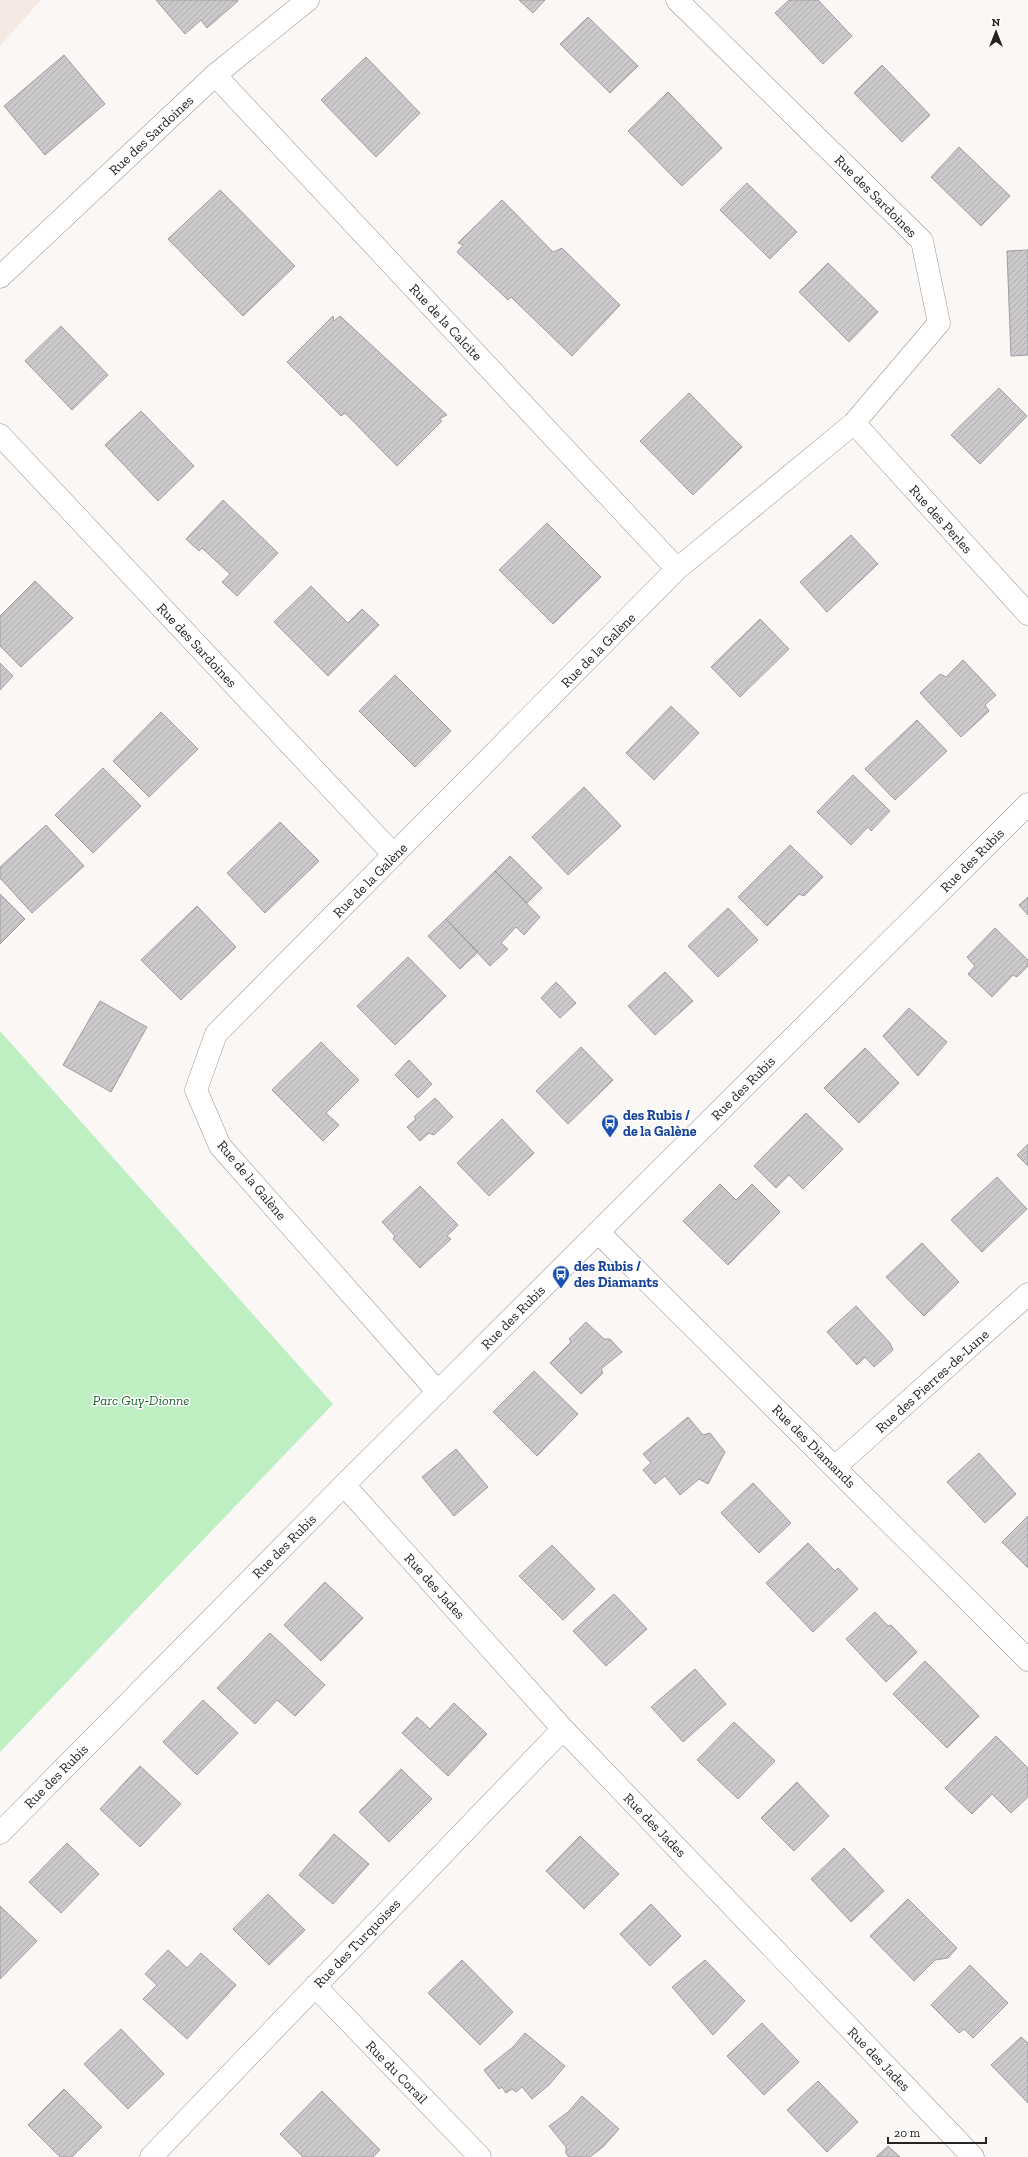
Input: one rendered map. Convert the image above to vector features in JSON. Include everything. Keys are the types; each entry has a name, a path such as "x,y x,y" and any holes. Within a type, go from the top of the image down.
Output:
{"street":[{"name":"Rue des Sardoines","path":"0,277 215,75 308,0"},
{"name":"Rue des Sardoines","path":"677,0 922,241 939,323 854,423"},
{"name":"Rue de la Calcite","path":"215,75 677,569"},
{"name":"Rue de la Galène","path":"438,1392 220,1146 196,1090 216,1034 677,569 854,423"},
{"name":"Rue des Perles","path":"854,423 1028,614"},
{"name":"Rue des Sardoines","path":"0,435 394,855"},
{"name":"Rue des Rubis","path":"0,1833 344,1485 1028,804"},
{"name":"Rue des Diamands","path":"598,1232 1028,1660"},
{"name":"Rue des Pierres-de-Lune","path":"835,1467 1028,1294"},
{"name":"Rue des Jades","path":"344,1485 563,1729 973,2157"},
{"name":"Rue des Turquoises","path":"151,2157 563,1729"},
{"name":"Rue du Corail","path":"315,1986 480,2157"}],"shaded area":[{"path":"0,0 41,0 0,46"}],"green space":[{"name":"Parc Guy-Dionne","path":"0,1031 333,1404 0,1752"}],"building":[{"path":"156,0 238,1 207,28 201,20 185,34"},
{"path":"519,0 545,0 533,13"},
{"path":"789,0 818,0 852,36 823,64 775,13"},
{"path":"588,17 638,66 610,93 560,44"},
{"path":"64,55 105,104 45,155 4,106"},
{"path":"366,57 420,113 376,157 321,100"},
{"path":"882,65 930,115 902,142 854,93"},
{"path":"668,92 722,148 682,186 628,131"},
{"path":"959,147 1010,196 981,226 931,177"},
{"path":"747,183 797,232 770,259 720,210"},
{"path":"220,190 295,266 243,316 168,239"},
{"path":"502,200 553,252 562,248 620,305 572,356 511,297 508,300 457,252 463,245 458,243"},
{"path":"1028,250 1028,355 1011,356 1007,251"},
{"path":"828,263 878,312 849,342 799,292"},
{"path":"333,316 334,321 340,316 447,415 439,419 442,421 397,466 345,413 341,416 287,362"},
{"path":"61,326 108,375 72,410 25,361"},
{"path":"999,388 1027,416 980,464 951,435"},
{"path":"689,393 742,447 693,495 640,441"},
{"path":"141,411 194,466 158,501 105,445"},
{"path":"223,500 278,553 237,596 222,582 230,574 202,548 199,551 186,539"},
{"path":"547,523 601,577 553,624 499,570"},
{"path":"851,535 878,564 827,612 800,582"},
{"path":"35,581 73,618 21,667 0,646 0,616"},
{"path":"311,586 348,623 362,609 379,625 328,676 274,622"},
{"path":"760,619 789,649 740,697 711,667"},
{"path":"963,660 996,695 985,705 989,711 961,737 920,693 940,674 946,677"},
{"path":"0,663 13,676 0,690"},
{"path":"395,675 451,731 415,767 359,711"},
{"path":"671,706 699,733 654,780 626,753"},
{"path":"161,712 198,749 149,797 113,761"},
{"path":"917,720 947,751 895,800 865,769"},
{"path":"103,768 141,806 93,853 55,815"},
{"path":"853,775 890,811 871,831 868,827 851,845 817,812"},
{"path":"584,787 621,826 568,875 532,837"},
{"path":"280,822 319,861 265,913 227,873"},
{"path":"46,825 84,866 32,913 0,878 0,867"},
{"path":"790,845 823,877 804,896 799,894 767,926 738,897"},
{"path":"510,856 542,888 527,903 495,871"},
{"path":"495,871 540,917 524,935 516,927 501,943 508,949 490,966 446,919"},
{"path":"0,894 25,919 0,944"},
{"path":"1028,897 1028,915 1019,905"},
{"path":"197,906 236,947 181,1000 141,960"},
{"path":"728,908 758,940 718,977 688,946"},
{"path":"446,919 478,952 460,969 428,936"},
{"path":"995,928 1028,960 1028,966 1017,977 1013,975 992,997 968,974 975,966 967,957"},
{"path":"408,957 446,996 395,1045 357,1006"},
{"path":"665,972 693,1001 655,1035 628,1006"},
{"path":"556,982 576,1003 560,1018 541,998"},
{"path":"100,1001 147,1027 111,1092 63,1065"},
{"path":"909,1008 947,1042 918,1076 883,1036"},
{"path":"321,1042 359,1080 326,1113 339,1125 323,1141 272,1090"},
{"path":"581,1047 613,1080 568,1124 536,1091"},
{"path":"865,1048 899,1083 859,1123 824,1088"},
{"path":"409,1060 432,1084 418,1098 395,1075"},
{"path":"435,1098 453,1117 434,1135 429,1133 420,1141 407,1127 416,1119 414,1117"},
{"path":"806,1113 843,1149 803,1189 789,1175 776,1188 754,1166"},
{"path":"502,1119 534,1153 489,1196 457,1163"},
{"path":"1028,1144 1028,1166 1017,1155"},
{"path":"997,1177 1027,1209 982,1252 951,1220"},
{"path":"720,1184 736,1200 752,1184 780,1212 728,1265 683,1221"},
{"path":"420,1186 458,1225 447,1236 451,1239 420,1268 393,1239 395,1236 382,1222"},
{"path":"922,1243 959,1282 924,1316 886,1277"},
{"path":"856,1306 890,1343 893,1350 874,1367 865,1357 857,1365 827,1332"},
{"path":"586,1322 604,1339 610,1339 622,1352 601,1369 603,1373 581,1394 550,1363 571,1342 569,1339"},
{"path":"534,1371 578,1414 537,1456 493,1412"},
{"path":"688,1417 703,1435 710,1433 725,1452 708,1484 699,1479 680,1495 665,1476 655,1484 643,1470 651,1463 643,1454"},
{"path":"456,1449 488,1487 454,1516 422,1477"},
{"path":"979,1453 1016,1494 985,1523 947,1482"},
{"path":"753,1483 791,1523 759,1553 721,1513"},
{"path":"1028,1516 1028,1568 1002,1542"},
{"path":"808,1543 835,1571 838,1568 858,1589 813,1632 766,1583"},
{"path":"552,1545 595,1589 563,1620 519,1576"},
{"path":"325,1582 363,1618 321,1661 284,1625"},
{"path":"614,1594 647,1629 606,1666 573,1631"},
{"path":"875,1612 888,1626 891,1625 917,1652 886,1682 846,1639"},
{"path":"270,1633 325,1685 295,1716 277,1700 255,1724 217,1688"},
{"path":"925,1661 979,1716 947,1748 893,1694"},
{"path":"695,1669 726,1704 683,1742 651,1707"},
{"path":"203,1700 238,1733 197,1775 163,1742"},
{"path":"454,1703 487,1734 448,1776 402,1733 417,1717 430,1729"},
{"path":"734,1722 775,1761 738,1799 697,1760"},
{"path":"996,1736 1028,1768 1028,1797 1011,1813 992,1794 972,1814 945,1788"},
{"path":"140,1766 181,1804 140,1847 100,1809"},
{"path":"401,1769 432,1799 389,1842 359,1812"},
{"path":"797,1782 829,1816 794,1851 761,1818"},
{"path":"334,1834 369,1864 333,1904 299,1875"},
{"path":"580,1836 619,1874 584,1909 546,1871"},
{"path":"67,1843 99,1874 61,1913 29,1882"},
{"path":"844,1848 884,1891 851,1922 811,1879"},
{"path":"268,1894 305,1930 269,1965 233,1929"},
{"path":"908,1899 957,1948 948,1958 935,1960 914,1981 870,1936"},
{"path":"651,1904 681,1936 650,1966 620,1934"},
{"path":"0,1906 37,1941 0,1979"},
{"path":"168,1950 187,1968 201,1953 236,1985 187,2039 143,1999 157,1985 145,1974"},
{"path":"462,1960 513,2012 480,2045 428,1993"},
{"path":"705,1960 745,2001 713,2035 672,1987"},
{"path":"970,1965 1008,2003 973,2038 964,2029 959,2033 931,2005"},
{"path":"762,2023 799,2062 764,2095 727,2056"},
{"path":"121,2029 164,2074 128,2109 84,2064"},
{"path":"525,2033 565,2066 549,2085 532,2099 522,2087 516,2092 512,2089 506,2093 502,2087 499,2089 484,2070 513,2047"},
{"path":"1021,2037 1028,2043 1028,2103 991,2065"},
{"path":"818,2081 858,2122 827,2152 787,2110"},
{"path":"64,2089 102,2127 72,2157 60,2157 28,2125"},
{"path":"322,2091 380,2150 373,2157 303,2157 280,2134"},
{"path":"582,2096 619,2129 603,2147 590,2157 569,2157 566,2154 566,2147 549,2126 568,2112"},
{"path":"888,2146 900,2157 876,2157"}],"place":[{"name":"des Rubis / de la Galène","path":"610,1138"},
{"name":"des Rubis / des Diamants","path":"561,1289"}]}
